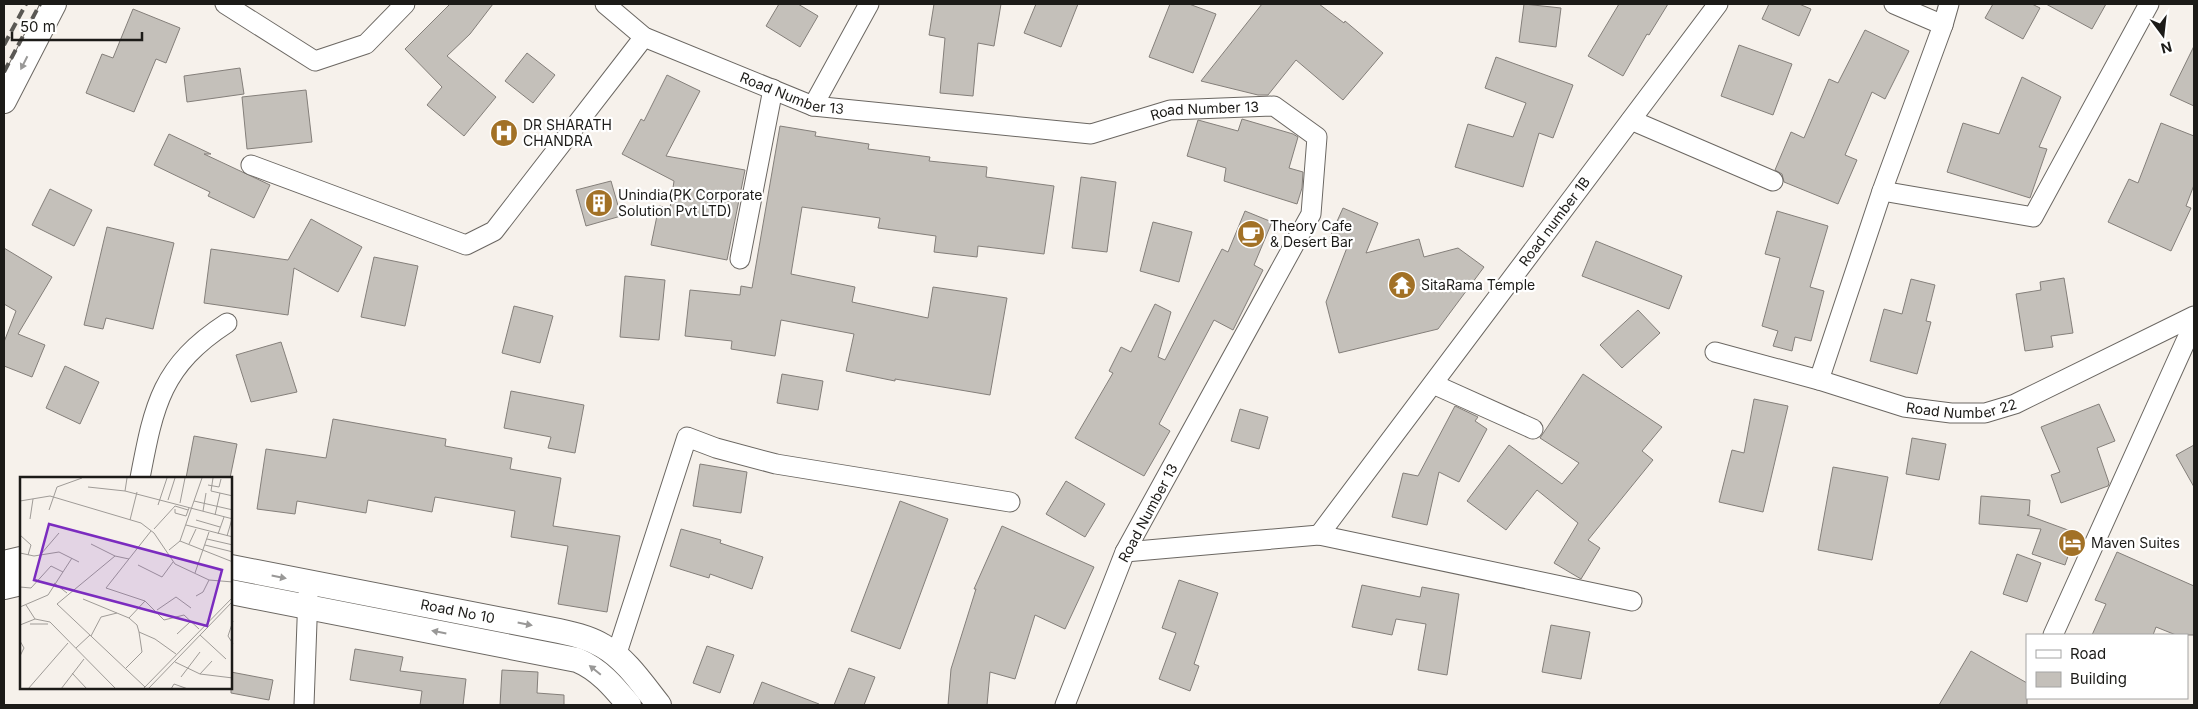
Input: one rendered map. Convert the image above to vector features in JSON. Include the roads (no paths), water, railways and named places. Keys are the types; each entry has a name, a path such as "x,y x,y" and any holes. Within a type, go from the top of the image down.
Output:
{"main road":[{"path":"4,101 54,4"},
{"path":"4,563 20,559"},
{"name":"Road No 10","path":"232,568 559,631 585,638 604,646 616,656 638,678 658,705"},
{"path":"4,587 20,583"},
{"name":"Road No 10","path":"232,592 577,660 591,666 600,673 629,705"}],"street":[{"path":"226,4 315,61 366,44 405,4"},
{"name":"Road Number 13","path":"605,4 644,37 813,106 1090,134 1170,110 1274,106 1317,137 1311,214 1125,552 1065,705"},
{"path":"813,106 869,4"},
{"name":"Road number 1B","path":"1319,535 1718,4"},
{"path":"1894,4 1943,25"},
{"path":"1819,380 1882,191 1949,4"},
{"path":"1882,191 2033,217 2149,4"},
{"path":"251,165 466,245 494,231 644,37"},
{"path":"740,260 773,89"},
{"path":"1631,120 1773,182"},
{"name":"Road Number 22","path":"1715,352 1819,380 1904,407 1951,413 1985,413 2015,404 2194,316"},
{"path":"140,477 158,398 171,374 203,338 227,323"},
{"path":"2053,634 2194,323"},
{"path":"1433,384 1534,429"},
{"path":"616,656 687,437 716,448 776,464 1010,502"},
{"path":"1125,552 1319,535 1632,601"},
{"path":"304,705 309,582"}],"railway":[{"path":"4,45 26,4"},
{"path":"4,72 40,4"}],"place":[{"name":"DR SHARATH CHANDRA","path":"504,133"},
{"name":"Unindia(PK Corporate Solution Pvt LTD)","path":"599,203"},
{"name":"Theory Cafe & Desert Bar","path":"1251,234"},
{"name":"SitaRama Temple","path":"1402,285"},
{"name":"Maven Suites","path":"2072,543"}]}
